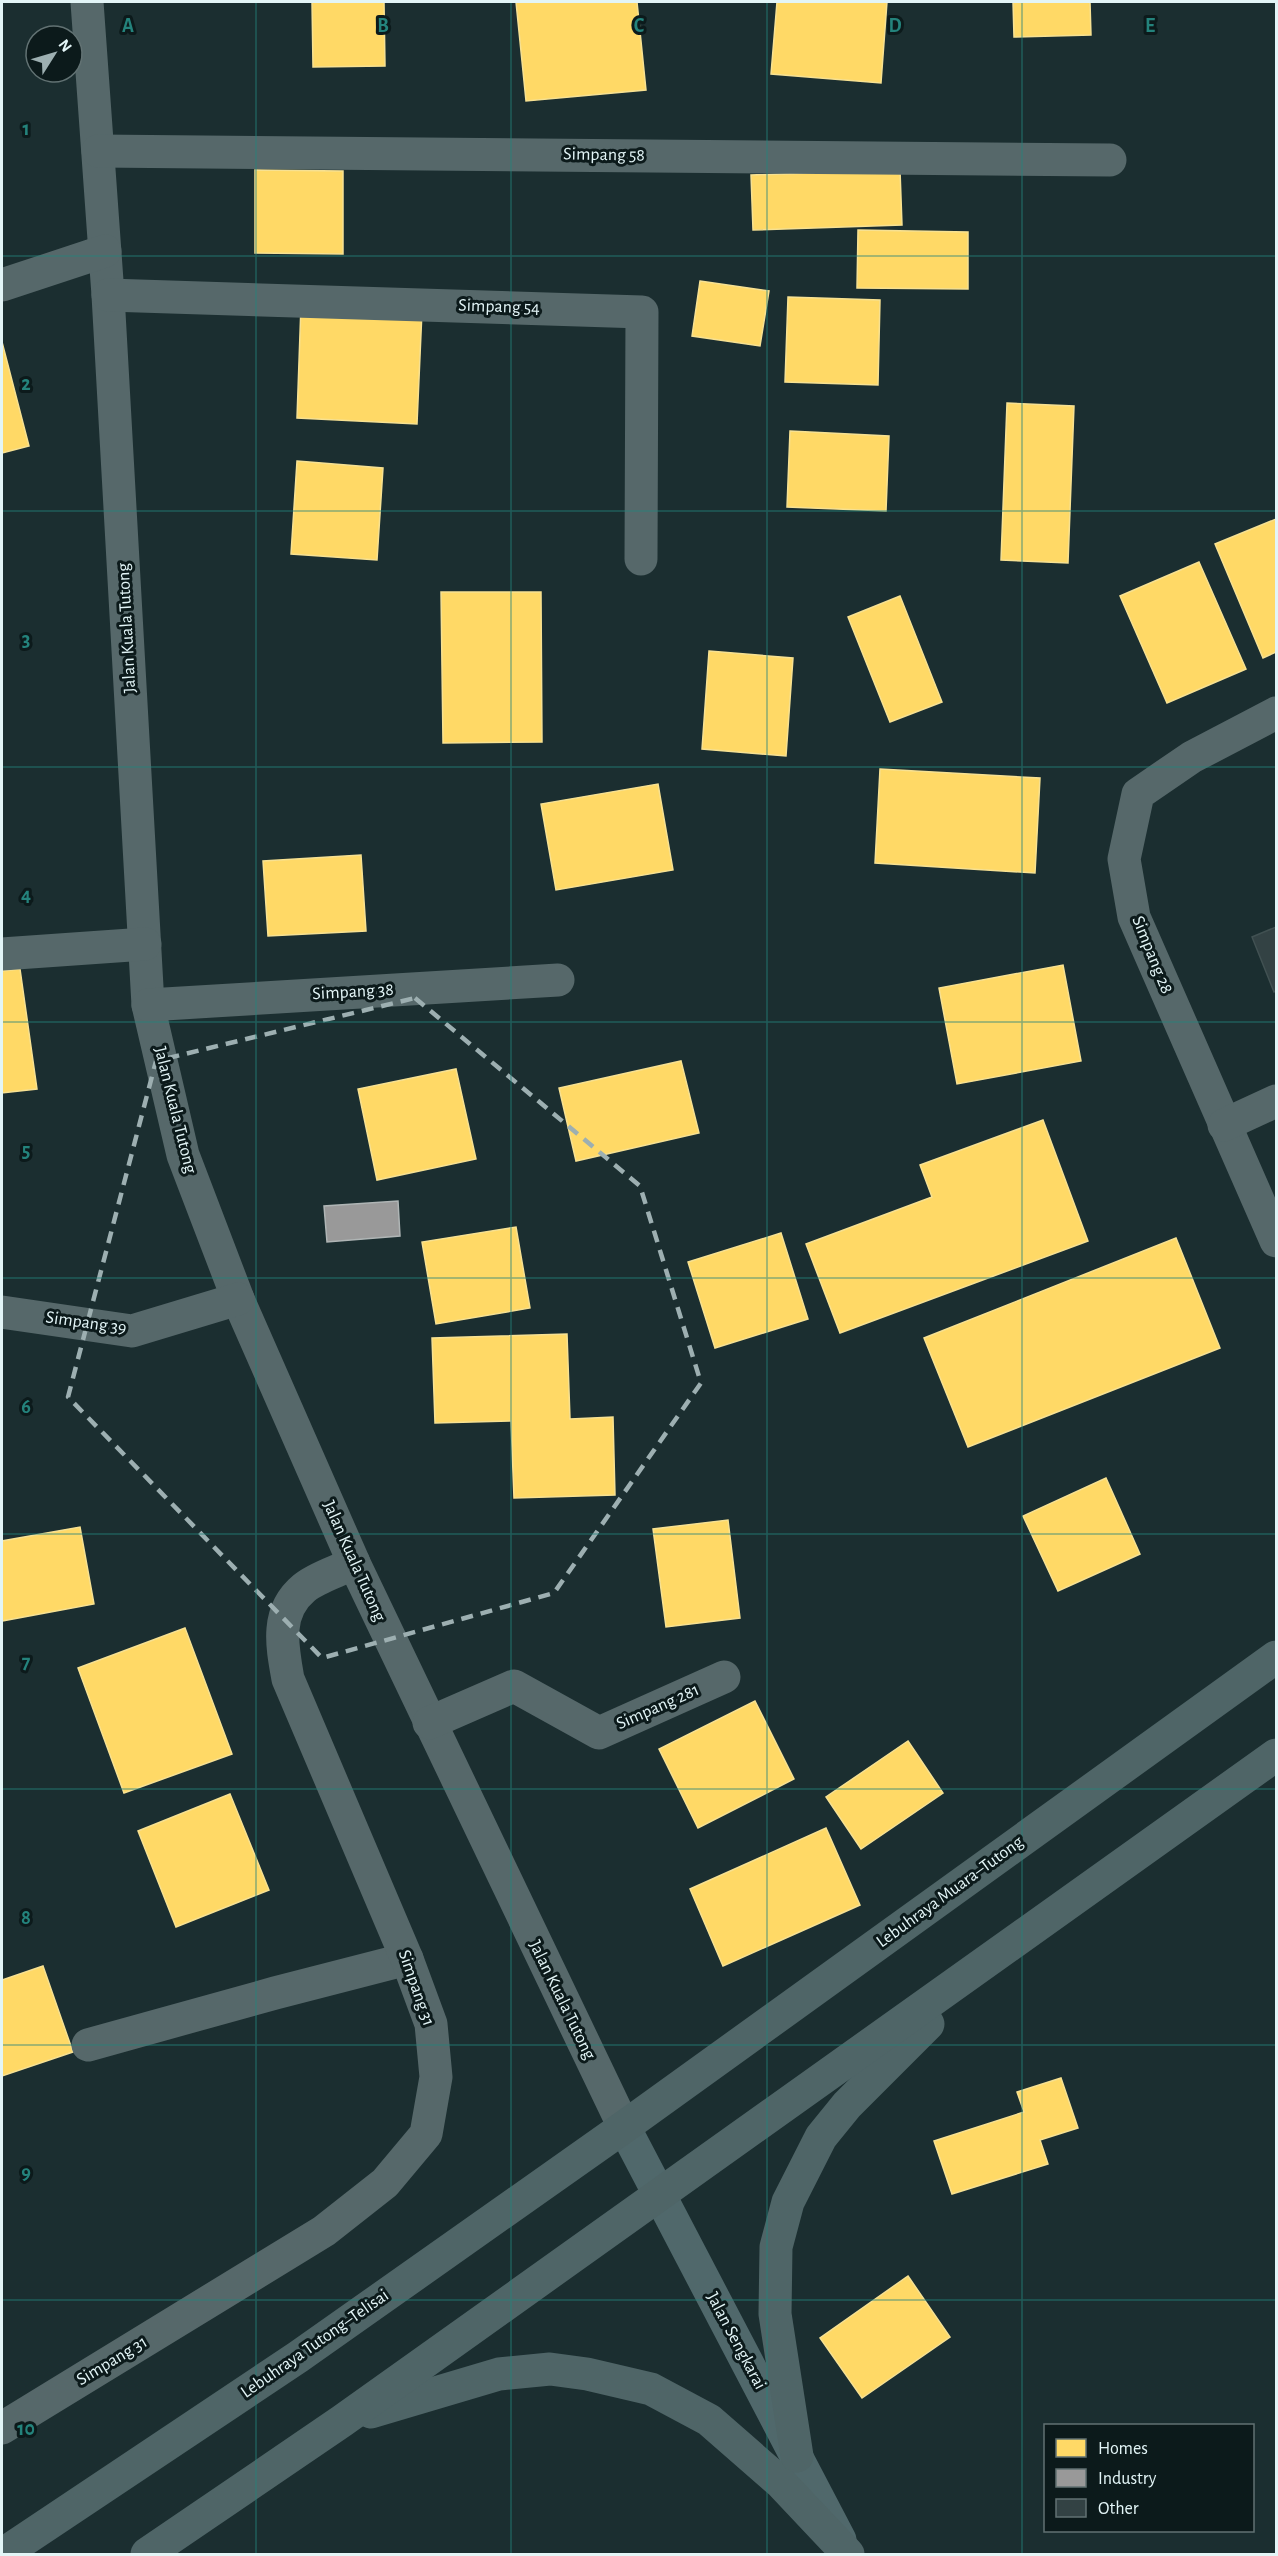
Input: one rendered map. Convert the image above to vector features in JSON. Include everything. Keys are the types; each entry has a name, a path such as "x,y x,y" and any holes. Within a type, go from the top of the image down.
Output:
{"highway":[{"name":"Lebuhraya Muara–Tutong","path":"624,2127 1276,1657"},
{"path":"147,2554 342,2421 1276,1755"},
{"path":"796,2456 775,2314 776,2247 788,2202 821,2137 847,2104 997,1956"},
{"name":"Lebuhraya Tutong–Telisai","path":"3,2554 298,2357 624,2127"},
{"path":"342,2421 499,2374 550,2369 587,2374 651,2389 709,2420 780,2482 848,2554"}],"main road":[{"name":"Jalan Sengkarai","path":"624,2127 658,2196 848,2554"}],"street":[{"name":"Jalan Kuala Tutong","path":"87,2 108,295 148,1005 183,1155 238,1299 354,1563 624,2127"},
{"name":"Simpang 58","path":"98,151 1110,160"},
{"path":"2,285 105,251"},
{"name":"Simpang 54","path":"108,295 642,312 641,559"},
{"name":"Simpang 28","path":"1276,713 1192,757 1138,794 1124,859 1134,917 1276,1241"},
{"path":"2,954 145,944"},
{"name":"Simpang 38","path":"148,1005 558,980"},
{"path":"1224,1125 1276,1101"},
{"name":"Simpang 39","path":"2,1312 132,1331 238,1299"},
{"name":"Simpang 31","path":"2,2428 324,2231 385,2183 426,2134 436,2077 431,2024 407,1959 288,1679 281,1642 285,1611 304,1588 354,1563"},
{"name":"Simpang 281","path":"429,1723 514,1686 599,1733 724,1677"},
{"path":"88,2045 407,1959"}],"highlighted area":[{"path":"415,998 640,1186 701,1383 554,1593 322,1658 68,1397 156,1061"}],"building: Homes":[{"path":"312,2 384,2 385,66 313,67"},
{"path":"516,2 637,2 646,90 526,101"},
{"path":"777,2 887,2 881,83 771,74"},
{"path":"1013,2 1090,2 1091,35 1014,37"},
{"path":"255,170 343,171 343,254 255,253"},
{"path":"900,170 902,225 753,230 751,175"},
{"path":"858,230 968,232 968,289 857,288"},
{"path":"700,281 769,291 760,346 692,336"},
{"path":"788,297 880,300 878,385 785,382"},
{"path":"301,305 422,311 417,424 297,418"},
{"path":"2,342 29,446 2,453"},
{"path":"1007,403 1074,406 1068,563 1001,560"},
{"path":"790,431 889,436 886,511 787,507"},
{"path":"297,461 383,468 377,560 291,554"},
{"path":"1276,519 1276,652 1263,658 1215,544"},
{"path":"1199,562 1246,669 1167,703 1120,596"},
{"path":"441,592 541,592 542,742 443,743"},
{"path":"900,596 942,702 890,722 848,617"},
{"path":"709,651 793,658 786,756 702,749"},
{"path":"880,769 1040,778 1035,873 875,863"},
{"path":"658,784 673,870 556,890 541,804"},
{"path":"361,855 366,931 268,936 263,861"},
{"path":"1063,965 1081,1061 957,1084 939,988"},
{"path":"20,969 37,1089 2,1093 2,971"},
{"path":"681,1061 699,1133 576,1161 559,1088"},
{"path":"456,1069 476,1159 377,1180 358,1089"},
{"path":"1043,1120 1088,1241 840,1333 806,1244 932,1197 920,1165"},
{"path":"516,1227 530,1308 436,1324 422,1242"},
{"path":"781,1233 808,1319 715,1348 688,1262"},
{"path":"1176,1238 1220,1348 968,1447 924,1338"},
{"path":"567,1334 570,1419 613,1417 615,1495 514,1498 511,1421 435,1423 432,1338"},
{"path":"1106,1478 1140,1554 1058,1591 1023,1516"},
{"path":"728,1520 740,1618 666,1627 653,1529"},
{"path":"80,1527 94,1604 2,1621 2,1541"},
{"path":"185,1628 232,1754 124,1793 78,1668"},
{"path":"755,1701 794,1779 698,1828 659,1749"},
{"path":"908,1741 943,1793 861,1849 826,1797"},
{"path":"230,1794 269,1890 176,1927 138,1831"},
{"path":"826,1828 860,1905 723,1966 690,1889"},
{"path":"43,1966 73,2052 2,2076 2,1980"},
{"path":"1061,2078 1078,2128 1040,2140 1048,2164 952,2194 934,2141 1024,2112 1017,2092"},
{"path":"908,2276 950,2337 862,2398 820,2338"}],"building: Industry":[{"path":"398,1201 400,1236 327,1242 324,1206"}],"building: Other":[{"path":"1276,927 1276,991 1274,992 1252,937"}]}
